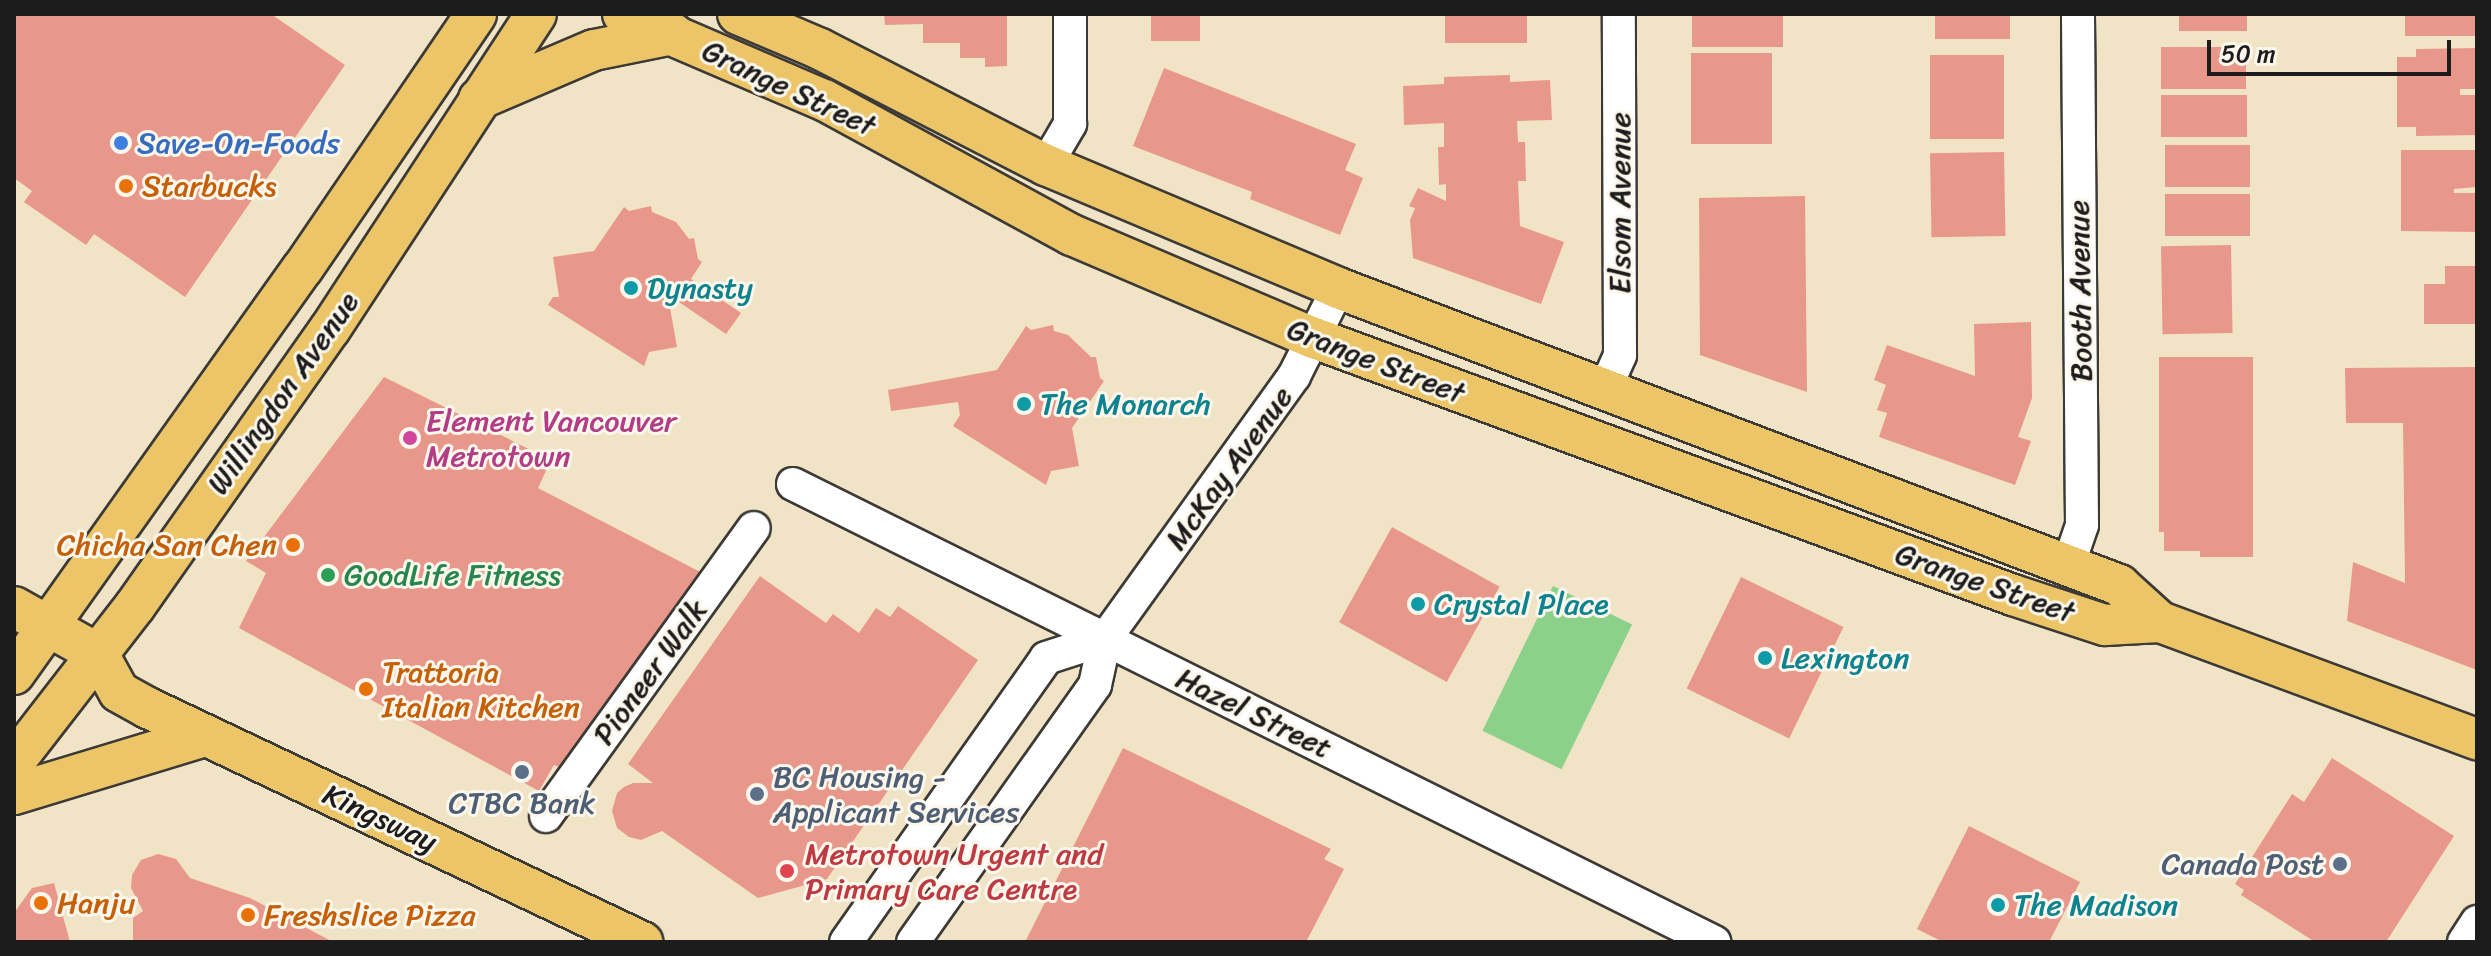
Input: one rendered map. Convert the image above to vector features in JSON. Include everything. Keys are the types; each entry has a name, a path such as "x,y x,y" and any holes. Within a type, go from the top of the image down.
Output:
{"main road":[{"name":"Willingdon Avenue","path":"14,675 303,268 476,14"},
{"name":"Willingdon Avenue","path":"14,762 98,654 330,329 536,14"},
{"name":"Grange Street","path":"623,14 824,100 1072,235 1314,338 1623,455 2013,595 2105,625 2160,622"},
{"name":"Grange Street","path":"738,14 820,49 1046,165 1338,288 2119,585 2160,622 2477,739"},
{"path":"479,99 594,50 673,34"},
{"path":"14,607 98,654 119,692 64,698 14,675"},
{"name":"Kingsway","path":"119,692 205,736 642,942"},
{"path":"14,794 205,736"}],"street":[{"path":"1046,165 1070,124 1070,14"},
{"name":"Elsom Avenue","path":"1605,389 1620,355 1619,14"},
{"name":"Booth Avenue","path":"2068,566 2082,525 2078,14"},
{"name":"McKay Avenue","path":"913,942 1095,685 1105,639 1294,376 1338,288"},
{"name":"Hazel Street","path":"793,484 1714,942"},
{"name":"Pioneer Walk","path":"546,816 754,528"},
{"path":"846,942 1046,658 1105,639"},
{"path":"2464,942 2477,922"}],"green space":[{"path":"1553,586 1632,625 1562,769 1482,731"}],"building":[{"path":"14,14 271,14 345,65 185,297 94,234 86,245 24,202 32,191 14,178"},
{"path":"884,14 1007,14 1007,66 985,67 985,58 960,58 960,43 923,43 923,24 885,25"},
{"path":"1151,14 1200,14 1200,41 1151,41"},
{"path":"1445,14 1527,14 1527,43 1445,43"},
{"path":"1692,14 1783,14 1783,47 1692,47"},
{"path":"1935,14 2010,14 2010,39 1935,39"},
{"path":"2179,14 2247,14 2247,31 2179,31"},
{"path":"2405,14 2477,14 2477,36 2405,36"},
{"path":"2161,47 2246,47 2246,89 2161,89"},
{"path":"2477,48 2477,89 2460,89 2460,95 2477,95 2477,135 2416,136 2416,127 2397,127 2397,57 2416,57 2416,49"},
{"path":"1691,53 1772,53 1772,144 1691,144"},
{"path":"1930,55 2004,55 2004,139 1930,139"},
{"path":"1164,68 1356,144 1345,170 1363,178 1340,235 1250,199 1252,192 1133,146"},
{"path":"1510,75 1510,82 1550,80 1552,120 1517,121 1518,142 1525,142 1526,181 1518,181 1520,226 1564,242 1541,304 1413,258 1410,220 1415,208 1409,206 1418,188 1446,201 1446,184 1439,185 1438,147 1444,147 1444,123 1404,125 1403,86 1444,84 1444,77"},
{"path":"2161,95 2247,95 2247,137 2161,137"},
{"path":"2165,145 2250,145 2250,187 2165,187"},
{"path":"2401,150 2477,150 2477,187 2454,189 2454,193 2477,193 2477,232 2401,231"},
{"path":"2004,152 2005,236 1931,237 1930,153"},
{"path":"2165,194 2250,194 2250,236 2165,236"},
{"path":"1805,196 1807,392 1700,355 1699,198"},
{"name":"Dynasty","path":"651,206 652,212 676,222 689,239 694,238 698,259 702,262 691,279 741,313 726,334 676,300 670,308 677,347 649,352 644,366 548,305 553,297 559,297 553,257 594,251 624,207 629,211"},
{"path":"2231,245 2233,333 2163,334 2161,246"},
{"path":"2445,266 2477,266 2477,324 2424,324 2424,284 2445,284"},
{"path":"2031,322 2032,398 2018,437 2031,441 2015,485 1879,437 1887,413 1877,410 1886,385 1874,380 1887,345 1975,376 1974,324"},
{"name":"The Monarch","path":"1053,325 1054,331 1068,335 1091,357 1096,357 1100,378 1104,381 1072,428 1079,466 1051,471 1046,485 953,426 960,415 958,402 891,411 888,390 997,370 1026,326 1031,330"},
{"path":"2159,357 2253,357 2253,557 2200,557 2200,551 2164,551 2164,532 2159,532"},
{"path":"2477,367 2477,670 2347,621 2353,562 2405,583 2403,423 2346,423 2345,368"},
{"path":"384,377 551,460 538,488 708,576 574,773 554,765 539,791 239,628 266,573 246,561"},
{"name":"Crystal Place","path":"1392,527 1500,587 1447,682 1339,622"},
{"path":"760,576 826,623 833,614 859,633 876,608 890,617 898,606 978,660 827,879 758,898 662,831 641,840 629,837 617,828 612,811 617,793 624,787 633,783 653,783 628,764"},
{"name":"Lexington","path":"1741,577 1843,627 1789,738 1687,688"},
{"path":"1123,748 1331,849 1324,859 1344,869 1306,942 1025,942"},
{"path":"2332,758 2454,836 2386,942 2315,942 2241,895 2244,890 2235,884 2292,794 2304,802"},
{"name":"The Madison","path":"1969,826 2080,882 2049,942 1943,942 1917,929"},
{"path":"158,854 176,859 190,878 250,898 333,942 133,942 133,918 143,911 131,888 132,875 141,860"},
{"path":"54,883 70,942 14,942 14,913 32,888"}],"place":[{"name":"Save-On-Foods","path":"121,143"},
{"name":"Starbucks","path":"126,186"},
{"name":"Dynasty","path":"631,288"},
{"name":"The Monarch","path":"1024,404"},
{"name":"Element Vancouver Metrotown","path":"410,438"},
{"name":"Chicha San Chen","path":"293,545"},
{"name":"GoodLife Fitness","path":"328,575"},
{"name":"Crystal Place","path":"1418,604"},
{"name":"Lexington","path":"1765,658"},
{"name":"Trattoria Italian Kitchen","path":"366,689"},
{"name":"CTBC Bank","path":"522,772"},
{"name":"BC Housing - Applicant Services","path":"757,794"},
{"name":"Canada Post","path":"2340,864"},
{"name":"Metrotown Urgent and Primary Care Centre","path":"787,871"},
{"name":"Hanju","path":"41,903"},
{"name":"The Madison","path":"1998,905"},
{"name":"Freshslice Pizza","path":"248,915"}]}
